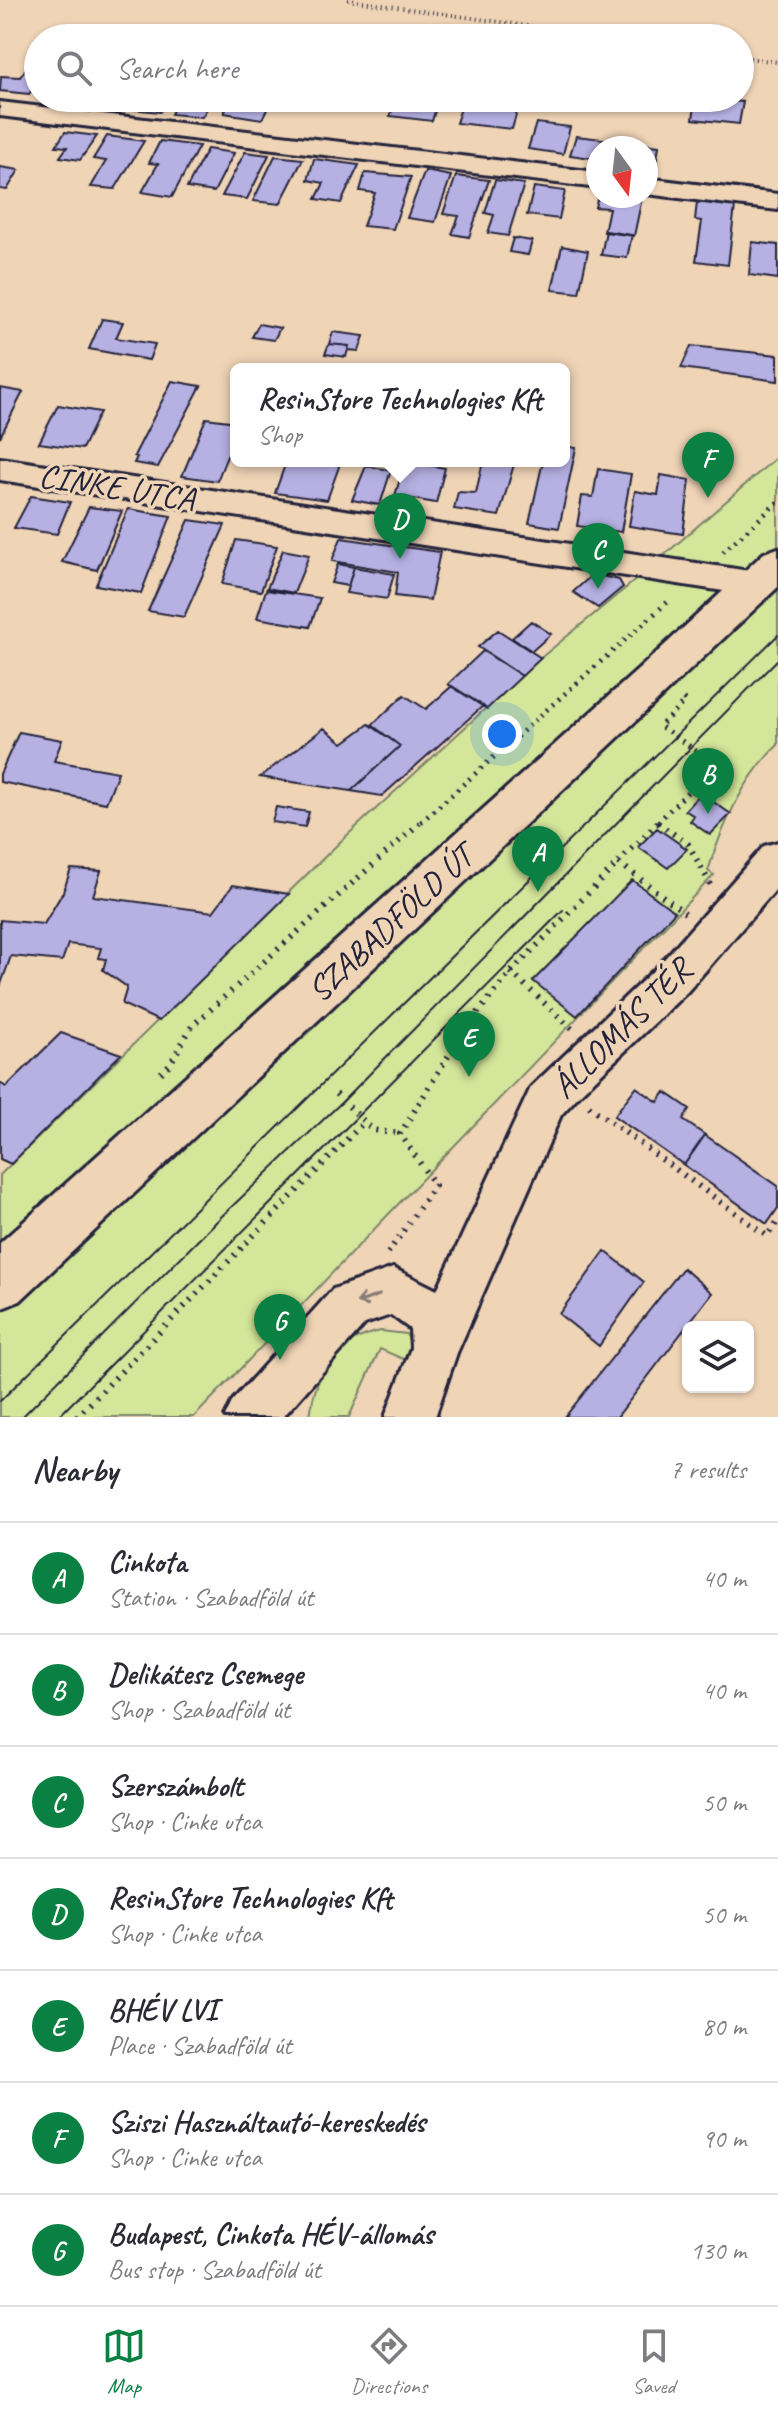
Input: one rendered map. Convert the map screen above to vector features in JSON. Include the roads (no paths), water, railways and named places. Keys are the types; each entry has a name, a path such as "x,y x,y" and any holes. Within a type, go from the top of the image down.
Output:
{"main road":[{"name":"SZABADFÖLD ÚT","path":"0,1281 655,680 767,573"}],"street":[{"path":"0,109 24,112"},
{"path":"25,112 586,179"},
{"path":"658,187 778,202"},
{"name":"CINKE UTCA","path":"0,469 699,574 767,573"},
{"name":"ÁLLOMÁS TÉR","path":"410,1417 435,1348 546,1101 560,1083 634,1019 726,920 778,858"},
{"path":"271,1408 302,1357 350,1306 393,1291 420,1304 435,1324 435,1348"}],"tram line":[{"path":"0,1401 778,635"},
{"path":"22,1417 224,1214 343,1101 778,659"},
{"path":"58,1417 563,910"}],"place":[{"name":"Sziszi Használtautó-kereskedés","path":"708,498"},
{"name":"ResinStore Technologies Kft","path":"400,559"},
{"name":"Szerszámbolt","path":"598,589"},
{"name":"Delikátesz Csemege","path":"708,814"},
{"name":"Cinkota","path":"538,892"},
{"name":"BHÉV LVI","path":"469,1077"},
{"name":"Budapest, Cinkota HÉV-állomás","path":"280,1360"}]}
